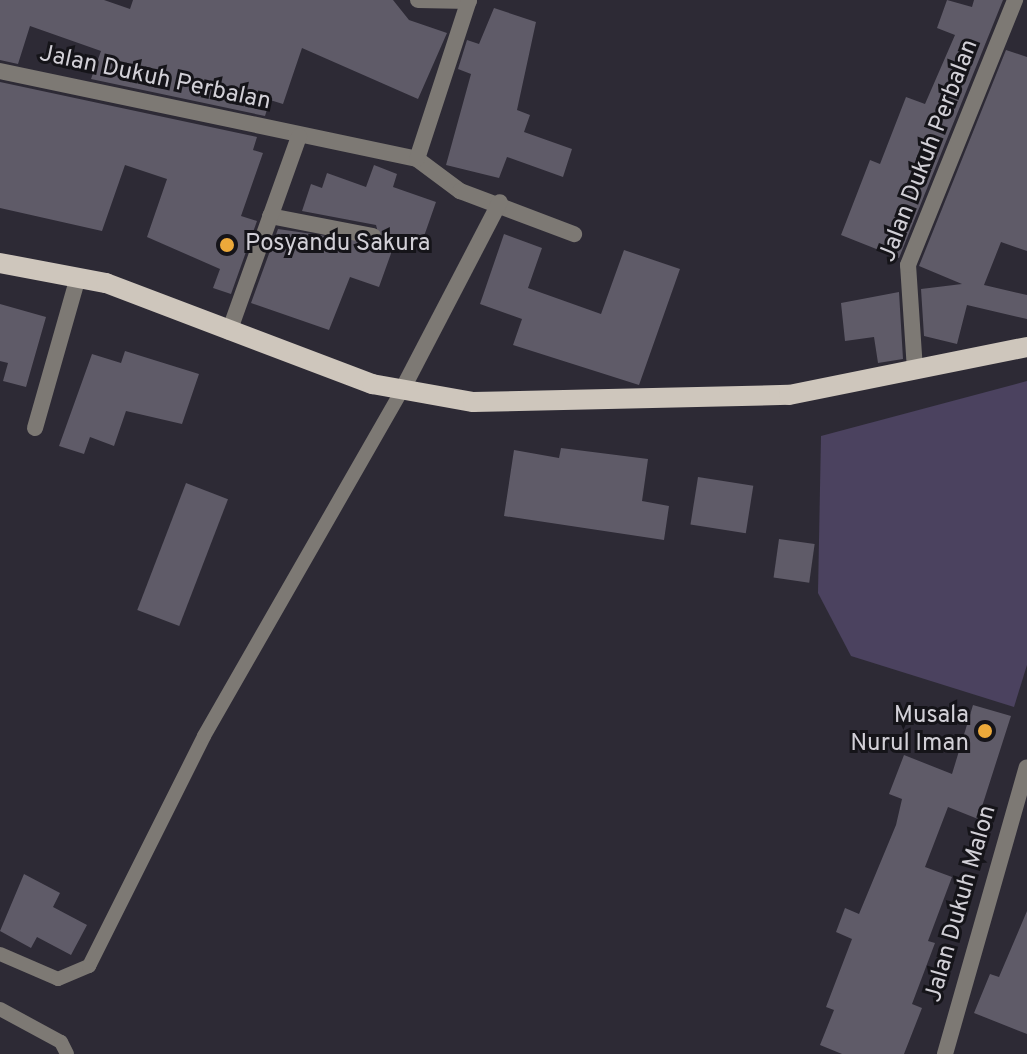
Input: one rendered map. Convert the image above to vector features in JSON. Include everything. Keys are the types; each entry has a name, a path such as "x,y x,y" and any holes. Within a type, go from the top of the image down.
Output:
{"main road":[{"path":"0,263 78,277 401,392 506,403 789,395 1027,347"}],"street":[{"path":"418,0 469,0 417,159 460,191 500,202 574,234"},
{"name":"Jalan Dukuh Perbalan","path":"915,370 908,265 1015,0"},
{"name":"Jalan Dukuh Perbalan","path":"0,71 417,159"},
{"path":"229,332 299,136"},
{"path":"401,392 500,202"},
{"path":"270,216 373,236"},
{"path":"35,428 78,277"},
{"name":"Jalan Dukuh Malon","path":"945,1054 1027,767"}],"lane":[{"path":"0,954 58,979 89,966 204,736 401,392"},
{"path":"0,1009 61,1042 67,1054"}],"shaded area":[{"path":"1027,381 1027,665 1014,707 851,656 818,593 821,436"}],"building":[{"path":"0,0 104,0 130,9 133,0 393,0 409,20 447,33 418,99 302,48 283,104 270,100 265,116 91,79 101,51 30,26 18,64 0,60"},
{"path":"947,0 972,7 974,0 1003,0 899,258 841,235 870,160 880,164 906,97 925,104 955,35 937,28"},
{"path":"494,8 536,22 517,110 530,115 524,132 572,149 563,177 507,157 499,178 446,165 471,74 458,69 467,40 479,44"},
{"path":"1006,50 1027,57 1027,251 1001,242 984,285 1027,295 1027,319 967,305 957,344 924,336 921,289 962,284 919,266"},
{"path":"0,82 257,137 253,150 263,153 241,216 257,221 231,294 213,288 220,269 147,237 167,179 125,165 102,231 0,208"},
{"path":"374,165 397,174 393,187 436,202 422,242 398,234 379,287 350,277 329,330 251,303 278,229 381,244 376,225 302,211 311,184 322,188 327,173 366,187"},
{"path":"504,234 542,248 528,288 601,314 624,250 680,269 639,385 513,345 522,319 480,304"},
{"path":"899,292 903,359 878,363 874,337 845,341 841,303"},
{"path":"0,304 46,317 26,387 3,381 8,363 0,361"},
{"path":"125,351 199,374 182,424 126,411 114,446 90,437 84,454 59,446 92,354 121,363"},
{"path":"561,448 648,459 642,501 669,506 664,540 504,516 514,450 559,458"},
{"path":"698,477 753,486 746,533 690,524"},
{"path":"186,483 228,499 179,626 137,610"},
{"path":"779,539 815,544 809,583 774,578"},
{"path":"973,705 1011,716 978,819 948,807 925,867 952,877 928,941 935,943 912,1004 922,1008 904,1054 842,1054 820,1045 834,1010 826,1007 852,939 836,932 845,908 859,914 896,825 902,799 889,794 904,755 952,774"},
{"path":"24,874 60,893 53,907 87,925 71,955 37,937 31,948 0,931"},
{"path":"1027,911 1027,1034 974,1013 990,974 999,977"}],"place":[{"name":"Posyandu Sakura","path":"227,245"},
{"name":"Musala Nurul Iman","path":"985,731"}]}
